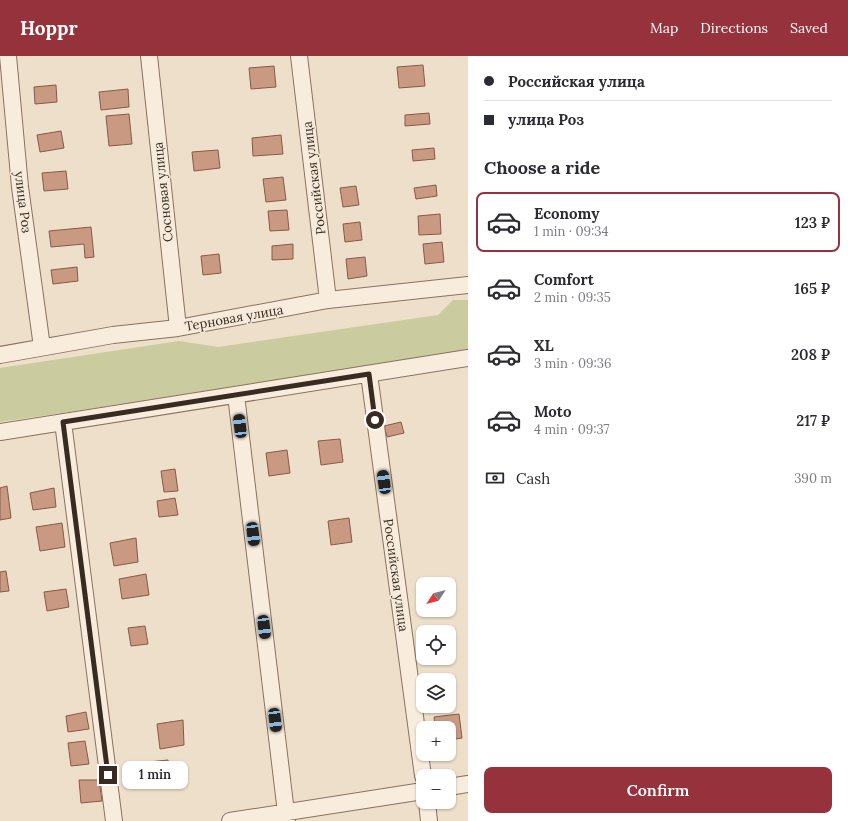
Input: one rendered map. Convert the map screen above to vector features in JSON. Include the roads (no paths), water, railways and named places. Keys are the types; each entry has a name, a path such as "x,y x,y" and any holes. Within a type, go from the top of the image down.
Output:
{"street":[{"name":"улица Роз","path":"8,56 20,187 42,347"},
{"name":"Сосновая улица","path":"149,56 178,328"},
{"name":"Российская улица","path":"299,56 328,300"},
{"name":"Терновая улица","path":"0,355 113,335 178,328 328,300 468,285"},
{"path":"0,432 468,358"},
{"name":"Российская улица","path":"369,374 422,769"},
{"path":"236,395 286,817"},
{"path":"63,422 114,821"},
{"path":"456,786 468,784"},
{"path":"230,821 286,817 416,792"},
{"path":"428,809 430,821"}]}
